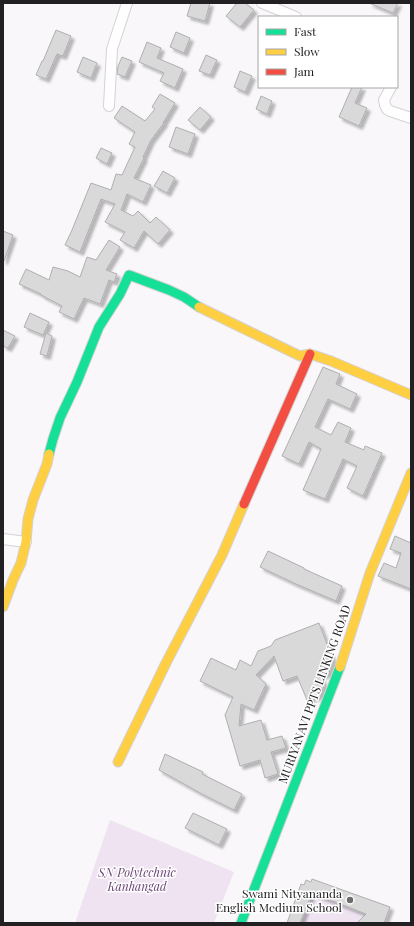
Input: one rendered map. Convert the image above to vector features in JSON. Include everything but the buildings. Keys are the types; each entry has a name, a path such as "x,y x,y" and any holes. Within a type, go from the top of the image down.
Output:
{"street":[{"path":"109,106 112,49 127,3"},
{"path":"262,3 294,16"},
{"path":"390,88 384,100 384,105 390,111 411,118"},
{"path":"3,607 21,563 26,542 28,519 32,500 47,464 60,418 77,382 99,327 120,294 129,275 179,295 219,317 300,356 310,354 331,361 411,395"},
{"path":"118,762 166,663 222,555 310,354"},
{"name":"MURIYANAVI PPTS LINKING ROAD","path":"240,923 337,676 370,573 411,473"},
{"path":"3,539 26,542"}],"green space":[{"name":"SN Polytechnic Kanhangad","path":"110,820 234,872 214,923 75,923"},
{"path":"312,893 373,916 357,923 300,923"}],"traffic: fast":[{"path":"49,454 60,418 77,382 99,327 120,294 129,275 169,290 184,297 199,307"},
{"path":"241,923 340,667"}],"traffic: slow":[{"path":"199,307 300,356 310,354 331,361 411,395"},
{"path":"3,607 21,563 26,542 28,519 49,454"},
{"path":"340,667 370,573 411,473"},
{"path":"118,762 166,663 222,555 244,504"}],"traffic: jam":[{"path":"244,504 310,354"}],"place":[{"name":"Swami Nityananda English Medium School","path":"350,900"}]}
